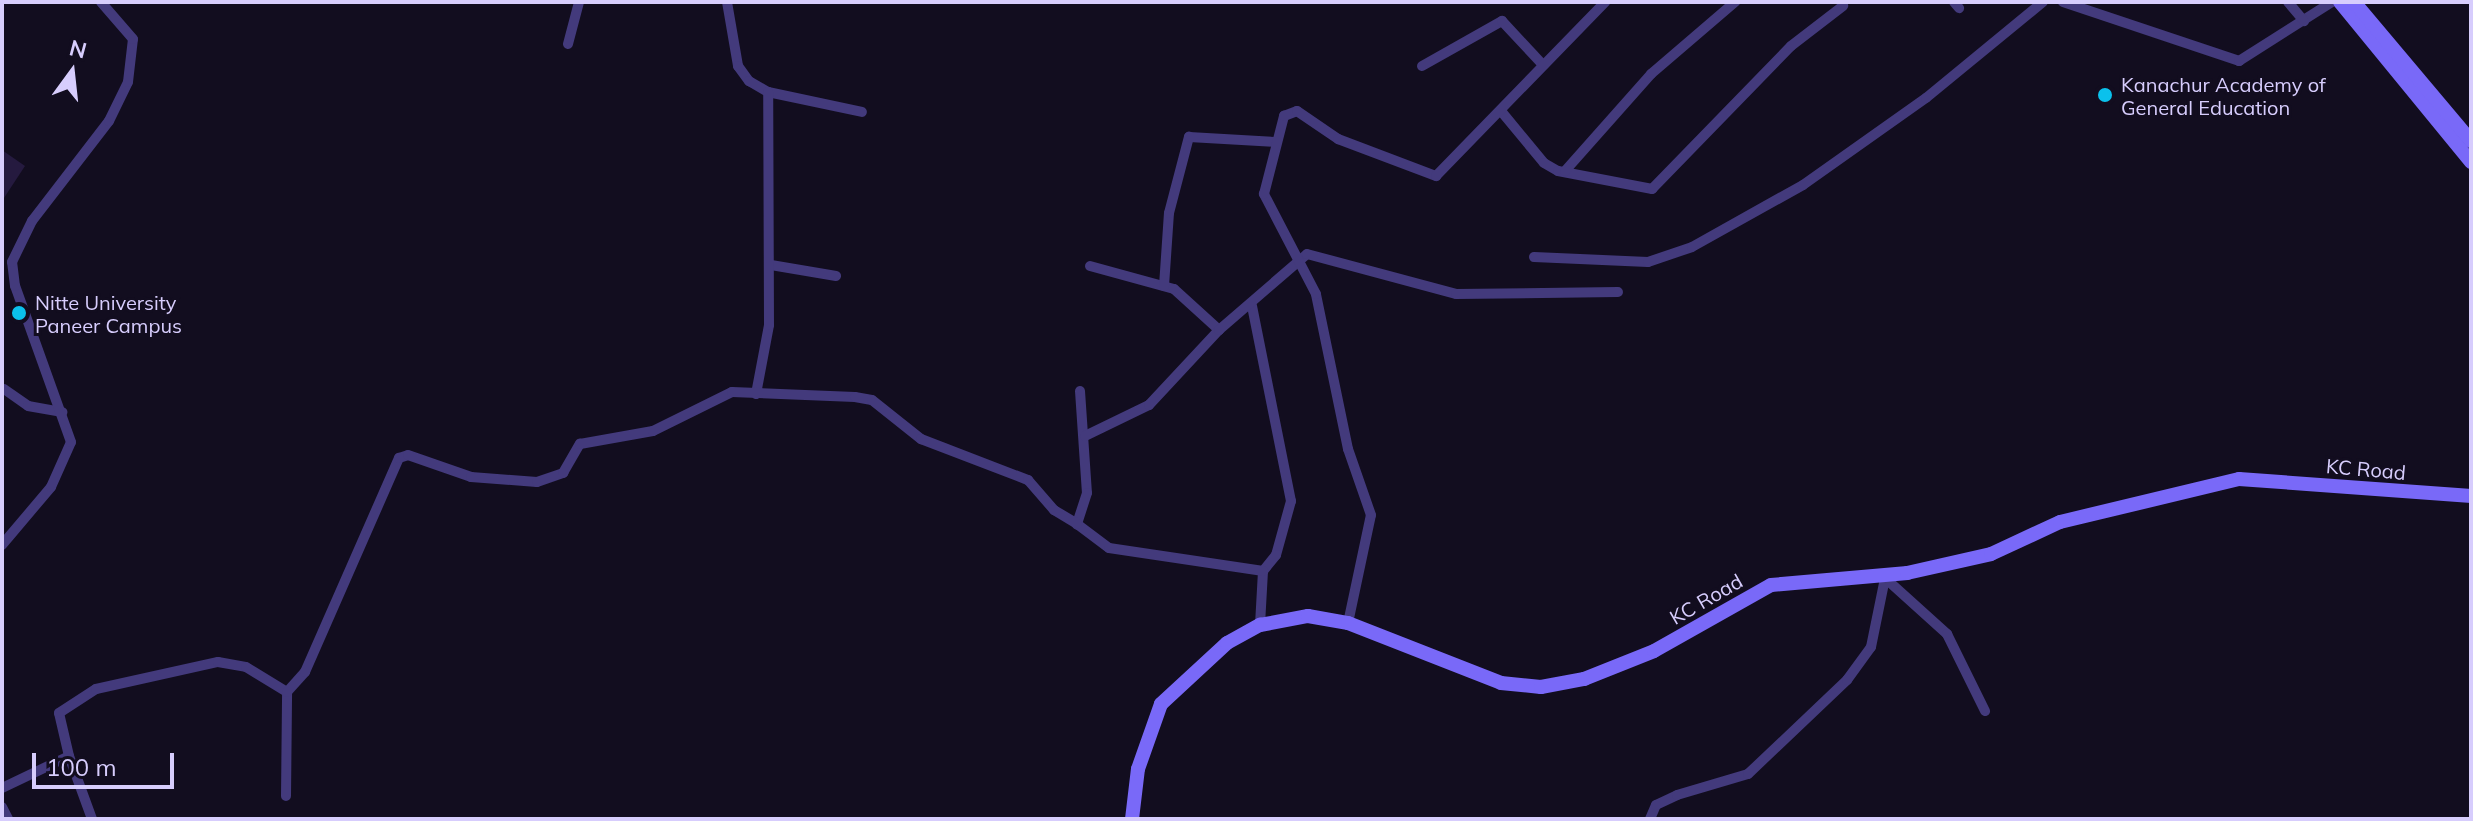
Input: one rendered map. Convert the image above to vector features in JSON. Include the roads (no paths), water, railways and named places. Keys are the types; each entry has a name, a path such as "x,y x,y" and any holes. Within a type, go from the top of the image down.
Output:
{"main road":[{"path":"2340,2 2471,141"},
{"path":"2354,2 2471,162"},
{"name":"KC Road","path":"1132,819 1138,769 1161,704 1227,643 1260,625 1308,616 1348,623 1501,683 1541,687 1584,679 1654,651 1771,585 1885,578 1991,554 2060,522 2239,479 2471,496"}],"street":[{"path":"2,545 51,487 71,442 15,286 12,262 32,221 109,121 128,82 133,39 101,2"},
{"path":"568,44 579,2"},
{"path":"727,2 738,66 768,92 862,112"},
{"path":"1348,623 1371,515 1348,449 1316,294 1264,194 1284,116 1297,111 1338,139 1436,176 1605,2"},
{"path":"1565,171 1651,74 1735,2"},
{"path":"1534,257 1648,262 1692,247 1803,185 1926,98 2043,2"},
{"path":"2063,2 2239,61 2332,2"},
{"path":"2288,2 2304,21"},
{"path":"1501,111 1544,163 1565,171 1652,189 1791,46 1843,6"},
{"path":"1422,66 1502,21 1543,65"},
{"path":"756,394 769,325 768,92"},
{"path":"1164,286 1169,213 1189,137 1275,142"},
{"path":"1085,436 1149,405 1219,330 1252,306 1307,254 1456,294 1618,292"},
{"path":"771,265 836,276"},
{"path":"1090,266 1164,286 1190,300 1219,330"},
{"path":"1252,306 1291,501 1276,555 1263,571 1260,625"},
{"path":"4,389 28,406 62,412"},
{"path":"1077,524 1087,493 1080,391"},
{"path":"286,796 287,692 305,672 399,458 408,455 471,477 537,482 563,473 580,444 653,431 732,392 872,400 921,439 1028,480 1054,510 1109,548 1263,571"},
{"path":"1885,578 1947,634 1985,711"},
{"path":"1650,819 1656,805 1677,795 1748,774 1847,680 1871,647 1885,578"},
{"path":"92,819 69,756 59,713 96,689 218,662 246,667 287,692"},
{"path":"2,788 69,756"},
{"path":"2,807 8,819"}],"place":[{"name":"Kanachur Academy of General Education","path":"2105,95"},
{"name":"Nitte University Paneer Campus","path":"19,313"}]}
